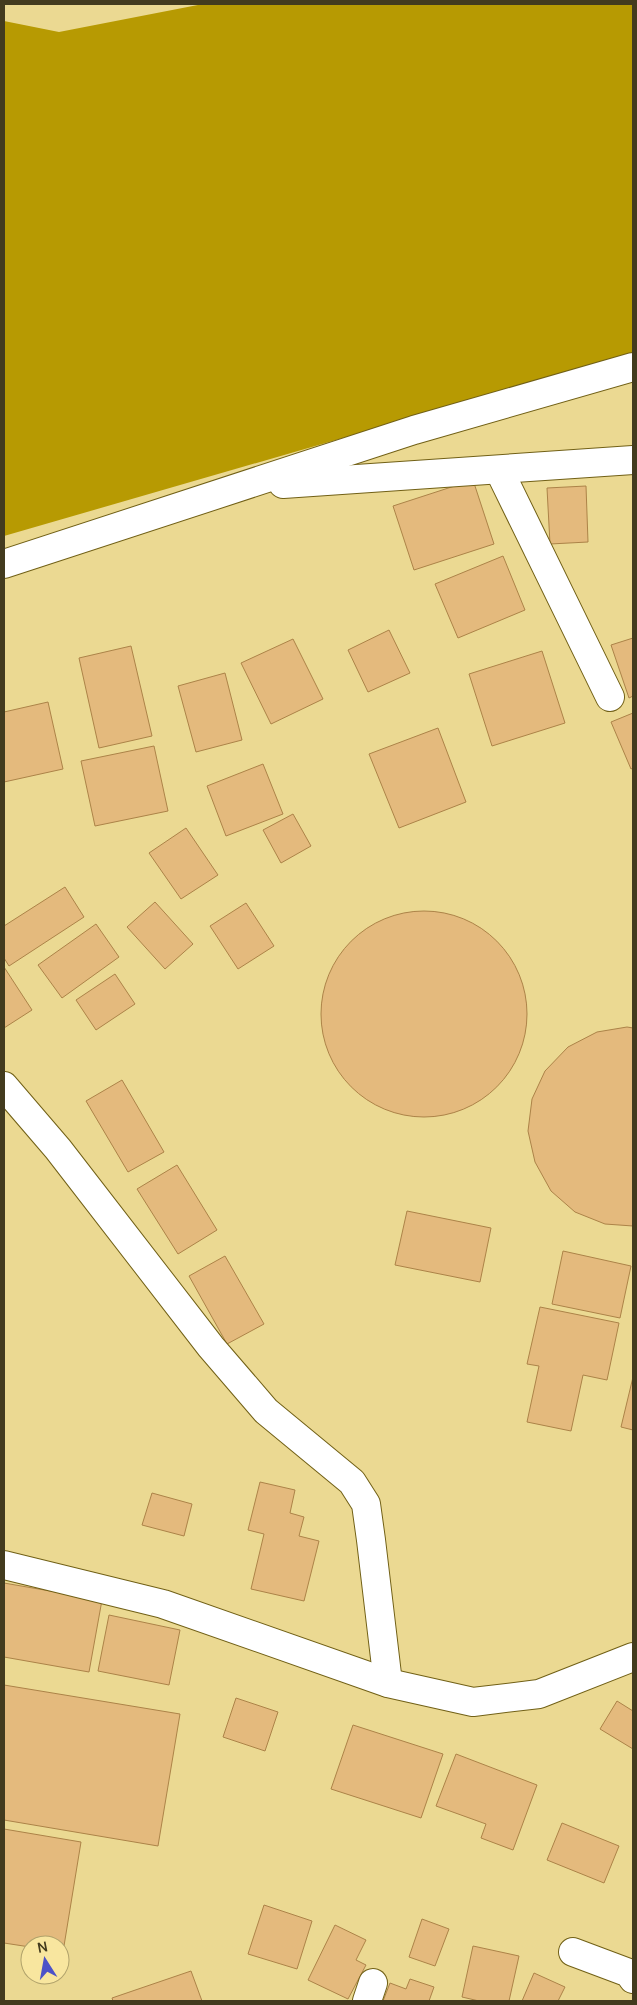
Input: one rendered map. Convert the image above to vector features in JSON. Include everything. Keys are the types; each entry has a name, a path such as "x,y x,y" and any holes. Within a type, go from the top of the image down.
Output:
{"street":[{"path":"4,564 414,430 633,367"},
{"path":"242,487 633,460"},
{"path":"499,470 610,697"},
{"path":"4,1086 58,1149 211,1347 266,1411 352,1482 366,1504 372,1540 388,1683"},
{"path":"4,1566 163,1604 388,1683 473,1702 539,1694 633,1657"},
{"path":"573,1952 629,1973 633,1979"}],"shaded area":[{"path":"203,4 633,4 633,354 4,536 4,21 59,32"}],"building":[{"path":"473,480 494,544 414,570 393,506"},
{"path":"586,486 588,542 550,544 547,488"},
{"path":"503,556 525,610 458,638 435,584"},
{"path":"389,630 410,673 368,692 348,650"},
{"path":"633,638 633,696 629,698 611,645"},
{"path":"293,639 323,699 271,724 241,663"},
{"path":"131,646 152,736 99,748 79,658"},
{"path":"542,651 565,723 492,746 469,674"},
{"path":"225,673 242,740 196,752 178,686"},
{"path":"48,702 63,769 4,782 4,712"},
{"path":"633,713 633,768 631,769 611,722"},
{"path":"438,728 466,802 399,828 369,754"},
{"path":"154,746 168,811 95,826 81,761"},
{"path":"263,764 283,814 226,836 207,786"},
{"path":"293,814 311,846 281,863 263,830"},
{"path":"186,828 218,875 181,899 149,853"},
{"path":"65,887 84,917 9,966 4,958 4,926"},
{"path":"155,902 193,944 165,969 127,927"},
{"path":"246,903 274,946 238,969 210,926"},
{"path":"424,911 444,913 463,919 497,941 519,975 525,994 527,1014 525,1034 519,1053 497,1087 463,1109 444,1115 424,1117 404,1115 385,1109 351,1087 329,1053 323,1034 321,1014 323,994 329,975 351,941 385,919 404,913"},
{"path":"96,924 119,957 62,998 38,965"},
{"path":"4,967 32,1010 4,1028"},
{"path":"115,974 135,1004 96,1030 76,1000"},
{"path":"627,1027 633,1028 633,1226 605,1224 575,1212 551,1191 535,1162 528,1131 532,1099 545,1071 568,1047 597,1032"},
{"path":"122,1080 164,1152 128,1172 86,1101"},
{"path":"177,1165 217,1230 178,1254 137,1189"},
{"path":"407,1211 491,1228 480,1282 395,1265"},
{"path":"563,1251 631,1266 620,1318 552,1304"},
{"path":"225,1256 264,1324 227,1344 189,1276"},
{"path":"540,1307 619,1323 607,1380 583,1375 571,1431 527,1422 539,1366 527,1364"},
{"path":"633,1377 633,1430 621,1427"},
{"path":"260,1482 295,1490 290,1513 304,1517 299,1536 319,1541 304,1601 251,1589 264,1534 248,1530"},
{"path":"152,1493 192,1504 184,1536 142,1525"},
{"path":"4,1583 102,1600 89,1672 4,1657"},
{"path":"109,1615 180,1630 169,1685 98,1671"},
{"path":"4,1685 180,1714 158,1846 4,1820"},
{"path":"236,1698 278,1712 265,1751 223,1737"},
{"path":"617,1701 633,1711 633,1749 600,1729"},
{"path":"353,1725 443,1754 421,1818 331,1789"},
{"path":"456,1754 537,1785 513,1850 481,1838 486,1824 436,1806"},
{"path":"562,1823 619,1846 604,1883 547,1860"},
{"path":"4,1829 81,1842 66,1935 20,1935 20,1945 4,1943"},
{"path":"264,1905 312,1921 297,1969 248,1954"},
{"path":"422,1919 449,1929 435,1966 409,1957"},
{"path":"335,1925 366,1940 356,1960 366,1965 348,1999 308,1980"},
{"path":"473,1946 519,1956 509,2001 479,2001 462,1997"},
{"path":"191,1971 202,2001 113,2001 112,1998"},
{"path":"534,1973 565,1987 558,2001 522,2001"},
{"path":"410,1979 434,1987 429,2001 383,2001 390,1983 406,1989"}]}
